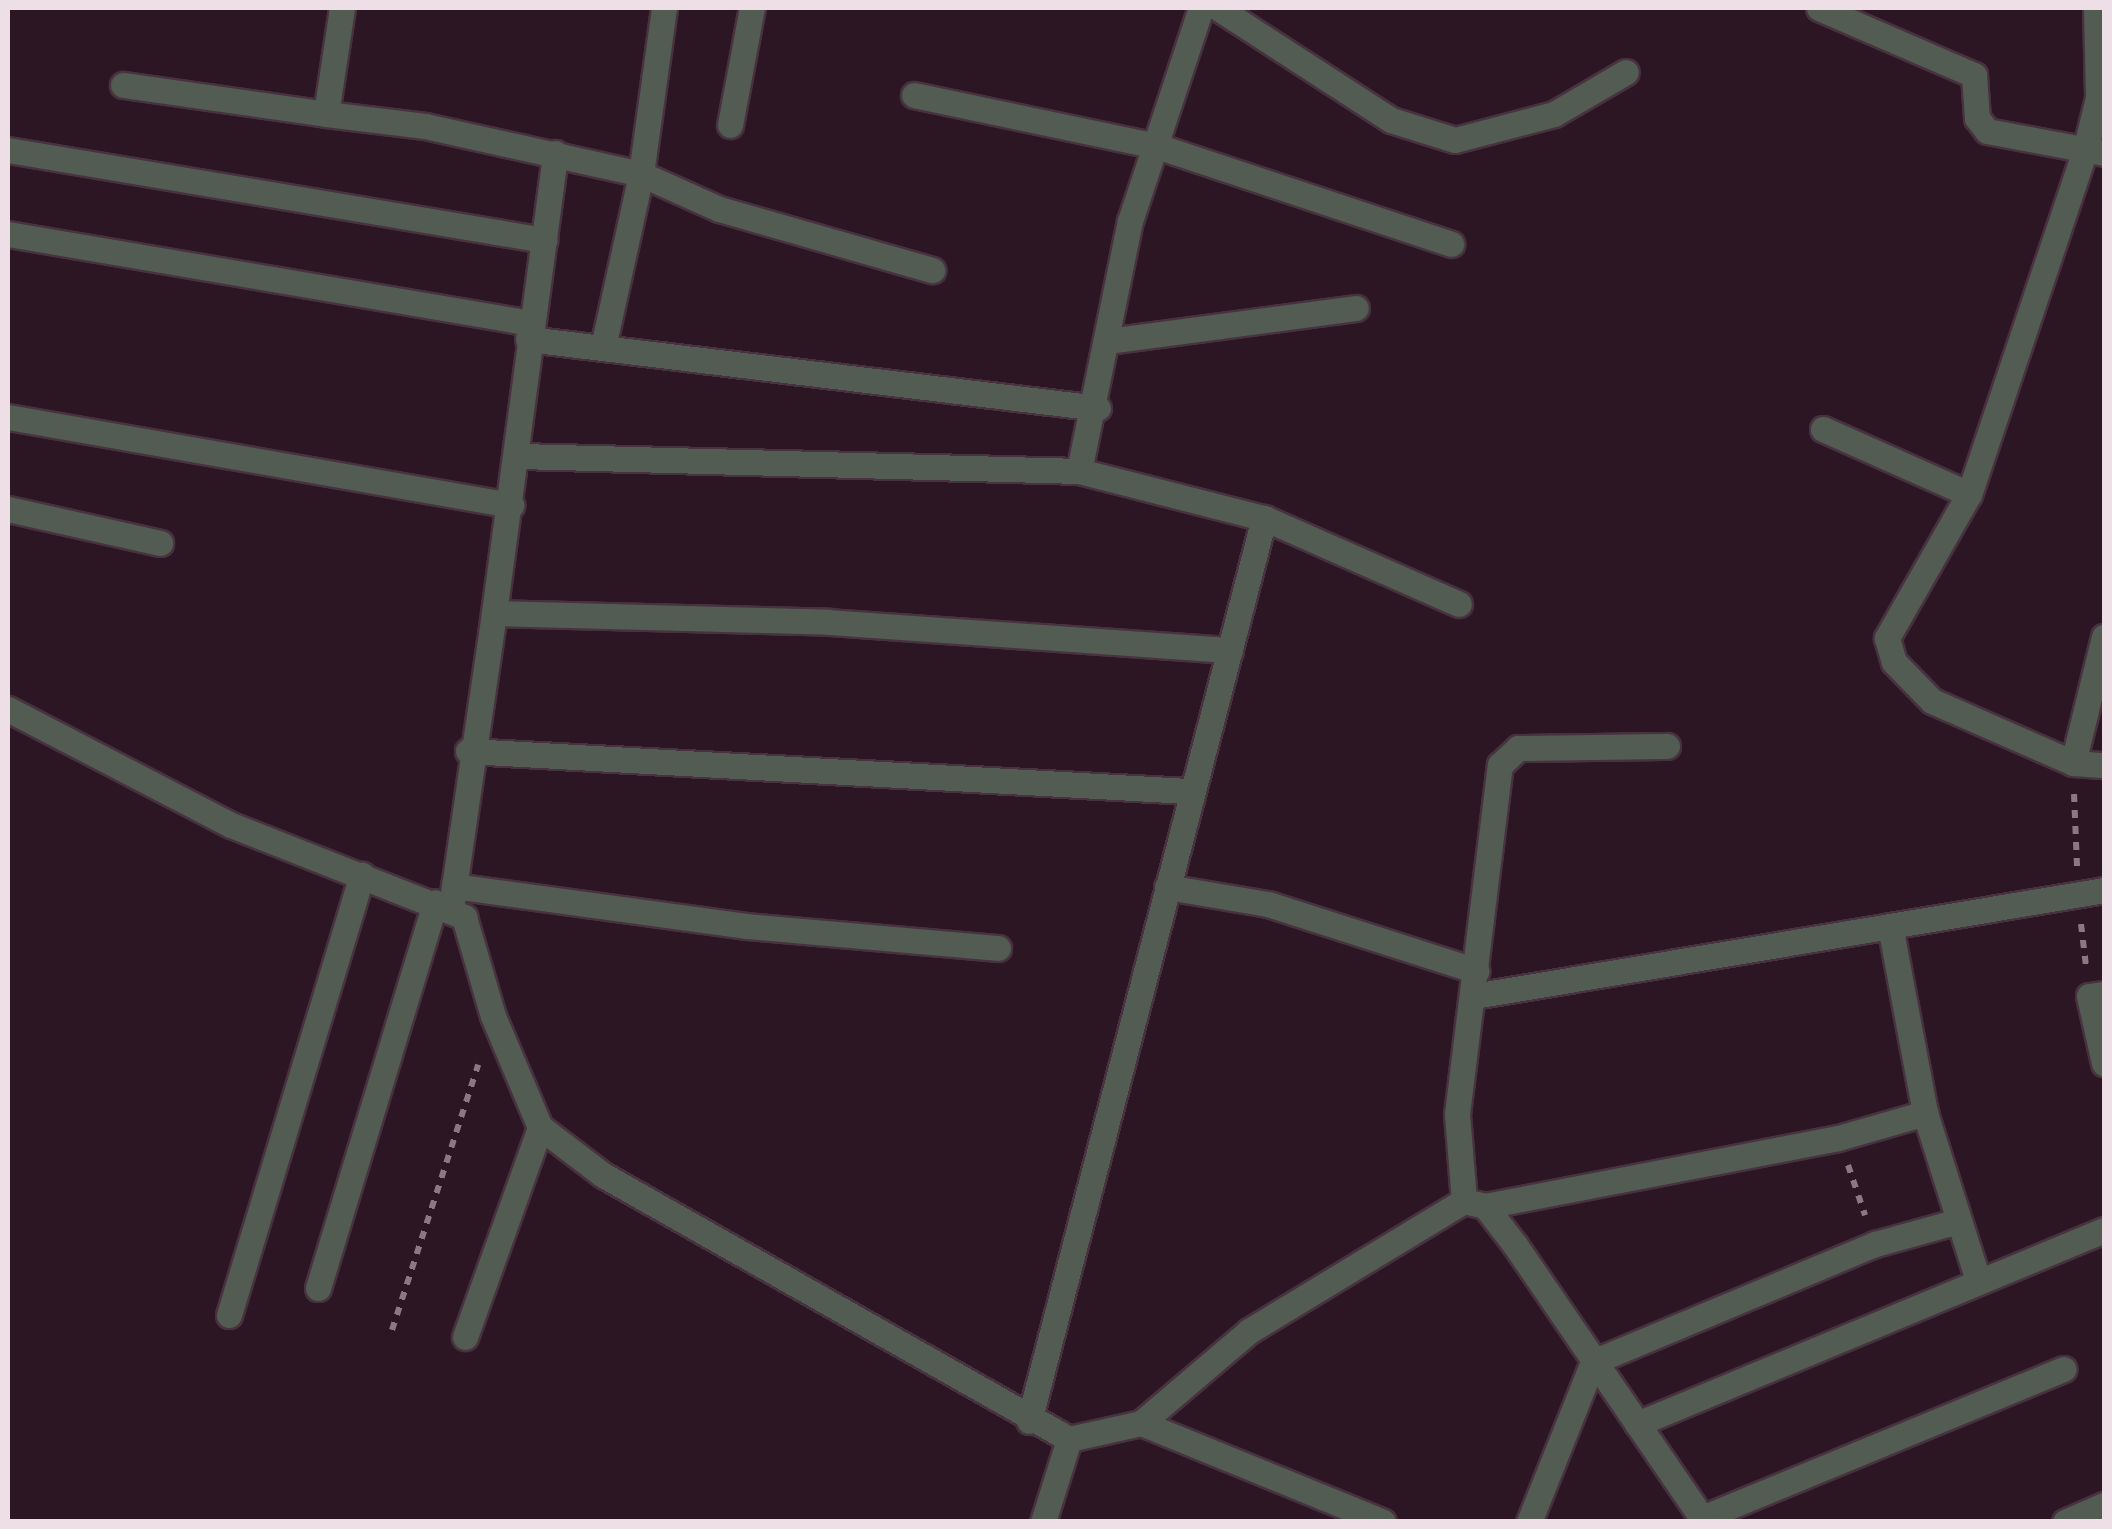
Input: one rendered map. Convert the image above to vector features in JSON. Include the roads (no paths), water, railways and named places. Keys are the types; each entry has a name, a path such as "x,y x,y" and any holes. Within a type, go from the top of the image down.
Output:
{"street":[{"path":"326,114 342,8"},
{"path":"604,347 641,174 664,8"},
{"path":"730,125 752,8"},
{"path":"1079,471 1098,408 1130,220 1160,146 1201,8"},
{"path":"1218,8 1391,120 1455,140 1554,114 1626,72"},
{"path":"1819,8 1974,75 1977,118 1987,131 2095,150"},
{"path":"2096,8 2095,150 1969,494 1887,638 1894,662 1932,701 2074,763 2104,765"},
{"path":"123,85 555,153 641,174 719,209 932,270"},
{"path":"914,94 1160,146 1451,244"},
{"path":"8,150 544,240"},
{"path":"318,1288 447,899 519,456 529,331 555,153"},
{"path":"8,234 604,347 1098,408"},
{"path":"1108,341 1356,308"},
{"path":"8,416 511,505"},
{"path":"1824,429 1969,494"},
{"path":"519,456 1079,471 1264,518 1459,604"},
{"path":"8,509 160,544"},
{"path":"1029,1421 1189,791 1264,518"},
{"path":"494,613 828,622 1230,650"},
{"path":"2074,763 2104,637"},
{"path":"8,709 231,825 362,875 447,899 998,948"},
{"path":"1667,746 1509,753 1497,780 1476,983 1457,1114 1474,1203 1593,1362 1703,1520 2064,1368"},
{"path":"468,752 1189,791"},
{"path":"229,1315 362,875"},
{"path":"1167,888 1268,904 1476,983 1890,931 2104,890"},
{"path":"447,899 474,936 494,1016 540,1127 603,1175 1029,1421 1069,1439 1141,1423 1249,1332 1474,1203 1838,1138 1925,1113"},
{"path":"1890,931 1925,1113 1977,1278"},
{"path":"2097,995 2104,1062"},
{"path":"465,1338 540,1127"},
{"path":"1529,1522 1593,1362 1875,1244 1958,1221"},
{"path":"1637,1424 1977,1278 2104,1230"},
{"path":"1141,1423 1383,1522"},
{"path":"1044,1522 1069,1439"},
{"path":"2064,1522 2104,1504"}]}
